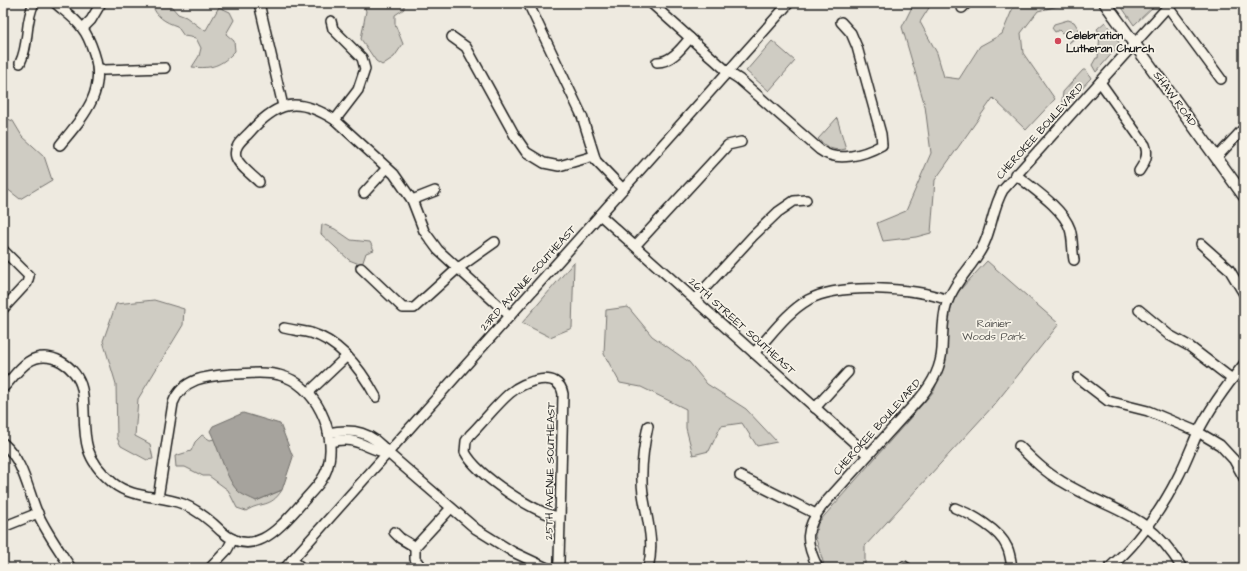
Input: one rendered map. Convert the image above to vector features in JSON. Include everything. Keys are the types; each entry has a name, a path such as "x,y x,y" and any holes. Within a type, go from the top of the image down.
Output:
{"main road":[{"name":"SHAW ROAD","path":"1104,3 1244,196"}],"street":[{"path":"20,63 27,46 27,25 34,3"},
{"path":"55,3 83,28 90,41 98,68 96,89 91,103 79,122 60,145"},
{"path":"83,28 94,16 101,3"},
{"path":"258,3 283,106"},
{"path":"528,3 582,116 594,156 602,168 624,189"},
{"path":"651,3 728,72 739,79 820,150 828,156 841,158 882,145 881,134 857,46 851,33 841,22"},
{"name":"23RD AVENUE SOUTHEAST","path":"285,568 789,3"},
{"path":"1169,5 1221,79"},
{"name":"CHEROKEE BOULEVARD","path":"818,568 809,547 808,536 810,526 816,514 920,398 932,382 941,357 943,321 948,300 956,283 978,256 985,243 998,198 1015,174 1135,45 1169,5"},
{"path":"331,21 333,29 362,58 365,69 358,90 335,120"},
{"path":"452,37 466,47 515,136 526,152 544,163 559,166 594,156"},
{"path":"657,62 663,62 672,57 690,38"},
{"path":"98,68 104,70 165,68"},
{"path":"1100,82 1145,145 1147,151 1146,159 1139,171"},
{"path":"259,182 236,159 235,153 238,145 266,115 283,106 310,107 335,120 394,174 412,200 427,237 457,269 510,316"},
{"path":"1217,157 1244,128"},
{"path":"635,246 728,145 740,142"},
{"path":"364,193 387,168"},
{"path":"1015,174 1057,210 1066,220 1070,230 1074,260"},
{"path":"412,200 435,190"},
{"path":"695,300 753,236 778,212 794,201 806,200"},
{"name":"26TH STREET SOUTHEAST","path":"600,215 868,455"},
{"path":"361,268 403,308 409,309 418,305 457,269 495,242"},
{"path":"1201,244 1229,269 1244,294"},
{"path":"3,250 28,273 29,276 27,283 3,309"},
{"path":"754,353 798,307 810,299 828,291 849,289 923,292 948,300"},
{"path":"1139,310 1169,335 1189,346 1232,379"},
{"path":"284,328 316,335 333,345 347,356 368,382 376,397"},
{"path":"309,392 347,356"},
{"path":"3,388 26,364 35,358 52,357 63,363 73,371 79,380 84,398 85,440 90,456 95,464 109,479 120,487 144,496 158,498 191,508 233,539 258,541 265,539 275,532 324,476 330,460 329,438 316,405 309,392 282,375 263,373 210,376 194,380 181,389 175,397 172,407 158,498"},
{"path":"1109,568 1147,526 1177,480 1198,432 1232,379 1244,364"},
{"path":"815,408 848,372"},
{"path":"1078,378 1108,401 1148,411 1198,432 1225,449 1234,460 1244,478"},
{"name":"25TH AVENUE SOUTHEAST","path":"558,568 560,517 563,394 561,386 552,379 544,379 512,392 470,435 465,446 465,452 471,461 507,491 540,512 560,517"},
{"path":"648,426 643,450 642,476 651,539 648,568"},
{"path":"329,438 339,431 361,432 380,442 388,453 476,529 497,543 547,568"},
{"path":"3,443 17,457 38,513 49,535 71,568"},
{"path":"1019,446 1059,480 1126,512 1147,526 1168,547 1182,568"},
{"path":"740,476 816,514"},
{"path":"422,568 415,559 415,547 451,508"},
{"path":"955,508 971,514 1000,537 1006,545 1012,568"},
{"path":"3,527 38,513"},
{"path":"394,532 400,538 415,547"},
{"path":"210,568 227,550 233,539"},
{"path":"292,560 302,568"}],"green space":[{"path":"164,3 171,6 178,14 186,17 202,29 206,30 219,7 230,12 234,20 226,34 234,41 235,51 221,63 211,67 192,67 199,56 201,48 196,38 184,36 177,26 169,23 159,16 152,4"},
{"path":"363,3 404,3 404,9 395,15 395,24 403,44 394,57 382,65 376,61 361,39 366,11"},
{"path":"914,3 932,3 920,22 937,53 944,77 959,79 980,46 1002,34 1015,3 1070,3 1038,11 1021,33 1023,53 1055,99 1026,130 993,98 935,180 931,233 916,237 883,241 877,223 906,211 931,153 925,106 902,27"},
{"path":"1119,3 1157,3 1134,25"},
{"path":"1068,20 1074,22 1081,33 1069,43 1076,35 1071,29 1062,33 1059,30 1055,32 1052,28 1054,24"},
{"path":"1105,22 1120,44 1096,72 1092,65 1096,58 1098,58 1100,34 1097,29"},
{"path":"772,41 795,61 769,91 746,71"},
{"path":"1083,70 1086,70 1091,78 1061,110 1063,92"},
{"path":"3,117 13,121 22,136 44,156 52,180 20,199 6,188 3,173"},
{"path":"837,118 846,149 842,150 830,148 818,139"},
{"path":"322,224 335,229 351,240 370,242 374,250 366,253 362,265 349,260 321,234"},
{"name":"Rainier Woods Park","path":"987,261 1059,324 994,405 865,546 865,568 825,568 815,536 818,523 934,391 944,364 947,322 953,301 957,293"},
{"path":"574,262 572,328 550,337 522,323"},
{"path":"154,300 184,309 183,325 138,399 135,436 150,444 153,459 147,460 121,446 117,438 116,384 103,341 116,304"},
{"path":"628,307 652,336 689,362 707,384 746,409 777,442 757,446 742,423 721,426 709,451 693,455 686,428 686,409 641,387 620,383 604,354 606,310"},
{"path":"202,435 210,440 214,439 256,501 282,490 278,496 269,502 246,511 237,508 228,490 209,476 203,476 185,467 176,467 175,456 191,451 195,442"}],"shaded area":[{"path":"243,413 280,424 293,457 282,490 256,501 241,493 233,485 210,431 213,426"}],"place":[{"name":"Celebration Lutheran Church","path":"1058,41"}]}
